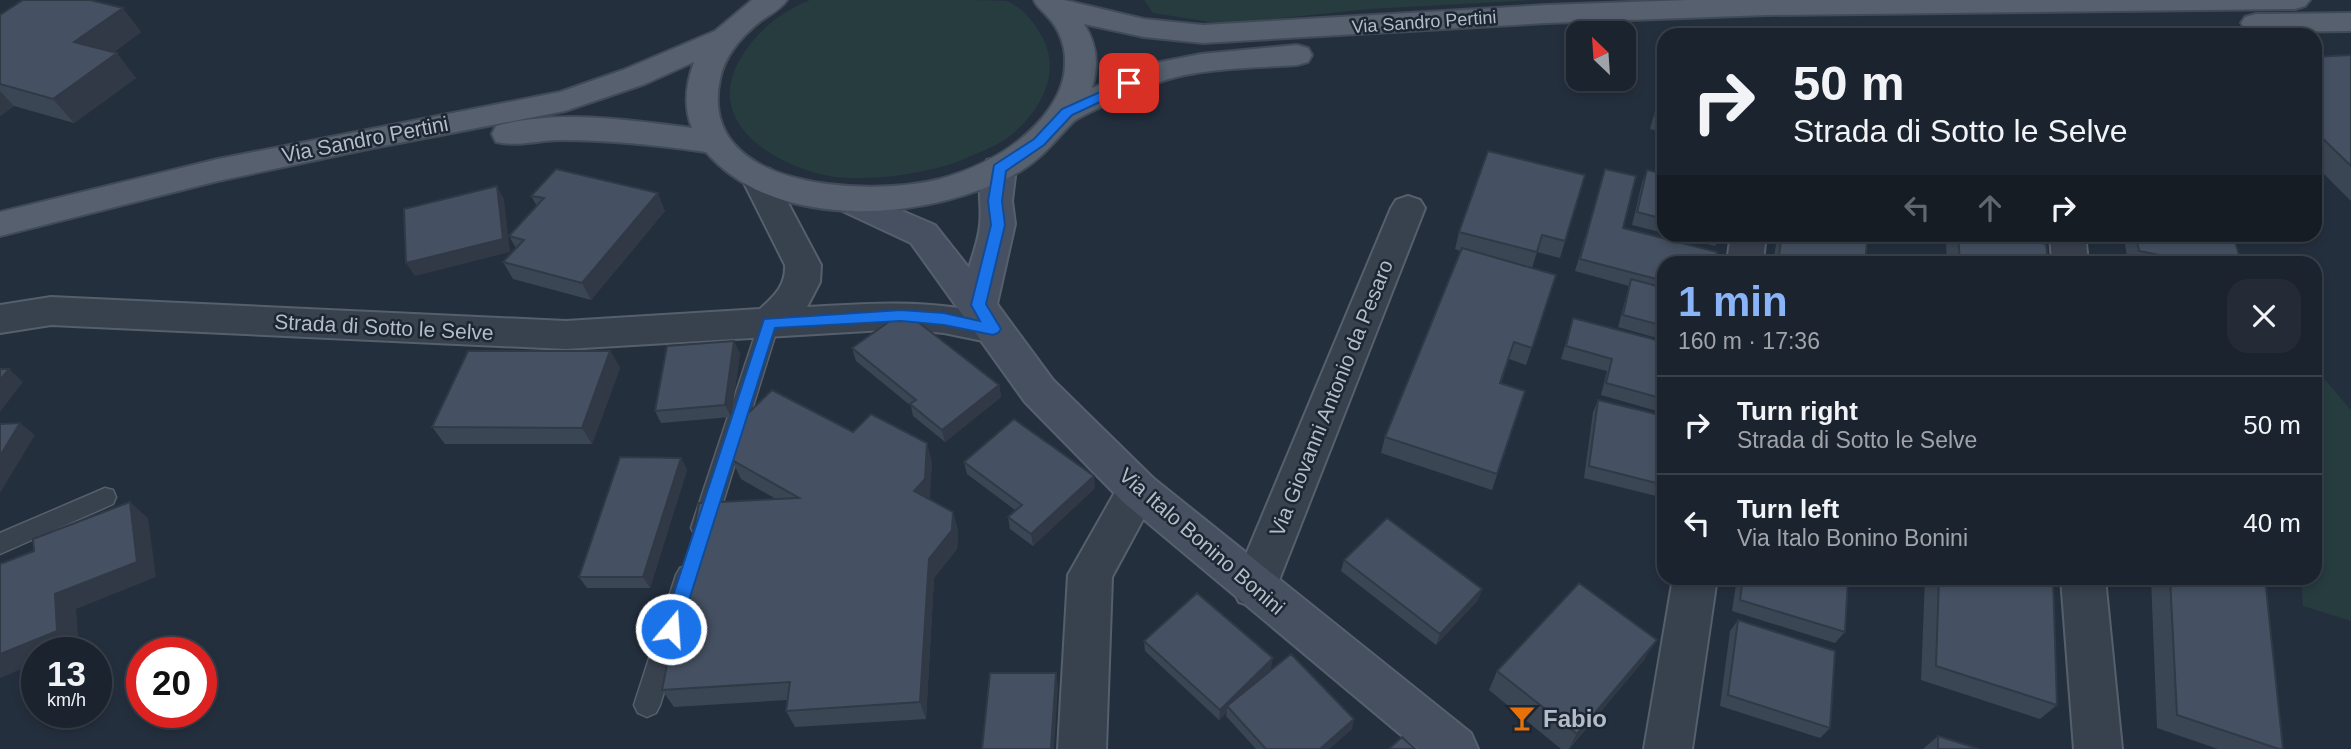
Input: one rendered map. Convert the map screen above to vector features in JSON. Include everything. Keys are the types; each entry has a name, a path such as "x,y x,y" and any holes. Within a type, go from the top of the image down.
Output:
{"main road":[{"name":"Via Sandro Pertini","path":"1053,5 1144,28 1203,34 1546,14 1767,6 2294,0"},
{"path":"756,5 724,38 704,72 701,108 715,142 733,161 758,177 799,192 846,199 899,198 952,187 999,168 1039,142 1067,112 1082,76 1079,41 1053,5"},
{"path":"1756,28 2351,22"},
{"path":"1636,34 1657,33"},
{"name":"Via Sandro Pertini","path":"0,224 245,164 565,101 634,76 724,38"},
{"name":"Via Sandro Pertini","path":"1067,112 1150,74 1201,64 1266,57 1566,39"},
{"name":"Via Sandro Pertini","path":"0,244 217,188 477,137 556,129 625,130 715,142"},
{"path":"986,317 998,225 995,201 999,168"},
{"name":"Via Italo Bonino Bonini","path":"846,199 923,234 1039,391 1138,490 1254,588 1454,749"}],"street":[{"path":"758,177 803,265 805,278 797,294 769,323"},
{"name":"Via Giovanni Antonio da Pesaro","path":"1254,588 1408,208"},
{"name":"Strada di Sotto le Selve","path":"0,319 51,312 566,335 901,315 944,319 986,317"},
{"path":"1082,749 1090,575 1138,490"},
{"path":"1668,749 1694,585"},
{"path":"2084,585 2098,749"}],"lane":[{"path":"647,705 769,323"},
{"path":"0,544 106,497"}],"green space":[{"path":"810,0 1006,1 1030,19 1047,48 1049,78 1044,93 1027,120 1003,141 934,169 879,177 844,178 807,170 786,162 749,136 736,119 730,100 732,79 742,56 756,38 772,22"},
{"path":"1144,0 1533,0 1370,9 1223,24 1153,13"},
{"path":"2322,376 2351,410 2351,621 2303,606 2302,585 2322,585"}],"building":[{"path":"23,0 90,0 123,8 74,42 117,53 53,99 0,84 0,15"},
{"path":"2351,55 2351,166 2322,138 2322,57"},
{"path":"1488,151 1585,175 1565,241 1542,235 1537,252 1459,232"},
{"path":"556,169 658,193 582,283 503,262 524,240 509,236 544,198 531,196"},
{"path":"1605,169 1636,176 1623,228 1657,237 1657,242 1678,242 1717,252 1716,256 1657,256 1657,279 1580,259"},
{"path":"1647,170 1657,172 1657,217 1637,212"},
{"path":"497,186 503,239 406,263 404,209"},
{"path":"1781,242 1867,242 1866,256 1779,256"},
{"path":"1959,242 2037,242 2046,244 2047,256 1960,256"},
{"path":"2137,242 2235,242 2239,256 2164,256 2139,251"},
{"path":"1462,248 1556,275 1532,348 1514,342 1500,383 1525,391 1497,474 1385,437"},
{"path":"1631,279 1657,286 1657,324 1623,315"},
{"path":"904,311 999,385 942,430 910,404 916,400 852,348"},
{"path":"1573,318 1657,340 1657,397 1606,383 1612,359 1566,346"},
{"path":"734,341 725,405 655,411 667,346"},
{"path":"468,351 610,351 582,428 432,427"},
{"path":"0,369 9,369 0,380"},
{"path":"772,390 853,432 871,414 927,443 925,479 914,491 953,512 952,530 929,559 920,702 786,711 790,682 662,690 699,503 799,498 732,460 739,422"},
{"path":"1598,400 1657,414 1657,483 1589,466"},
{"path":"1014,419 1094,476 1031,534 1008,517 1022,505 964,462"},
{"path":"20,423 0,456 0,424"},
{"path":"620,457 681,458 643,577 579,577"},
{"path":"130,502 137,562 55,594 57,631 42,637 21,637 21,646 0,654 0,564 34,551 33,539"},
{"path":"1387,518 1482,589 1440,634 1344,560"},
{"path":"1579,583 1657,640 1577,734 1497,671"},
{"path":"1742,585 1848,585 1845,632 1740,600"},
{"path":"1939,585 2053,585 2057,705 1936,666"},
{"path":"2170,585 2266,585 2283,749 2177,715"},
{"path":"1197,593 1273,658 1220,710 1144,641"},
{"path":"1738,620 1835,651 1830,728 1728,695"},
{"path":"1291,654 1354,719 1320,749 1266,749 1227,706"},
{"path":"990,673 1056,673 1051,749 982,749"},
{"path":"1938,736 1979,749 1938,749"},
{"path":"1402,737 1415,749 1389,749"}],"place":[{"name":"Fabio","path":"1522,718"}],"route":[{"path":"671,629 769,323 901,315 944,319 993,329 978,305 998,225 995,201 999,168 1039,142 1067,112 1129,83"}]}
